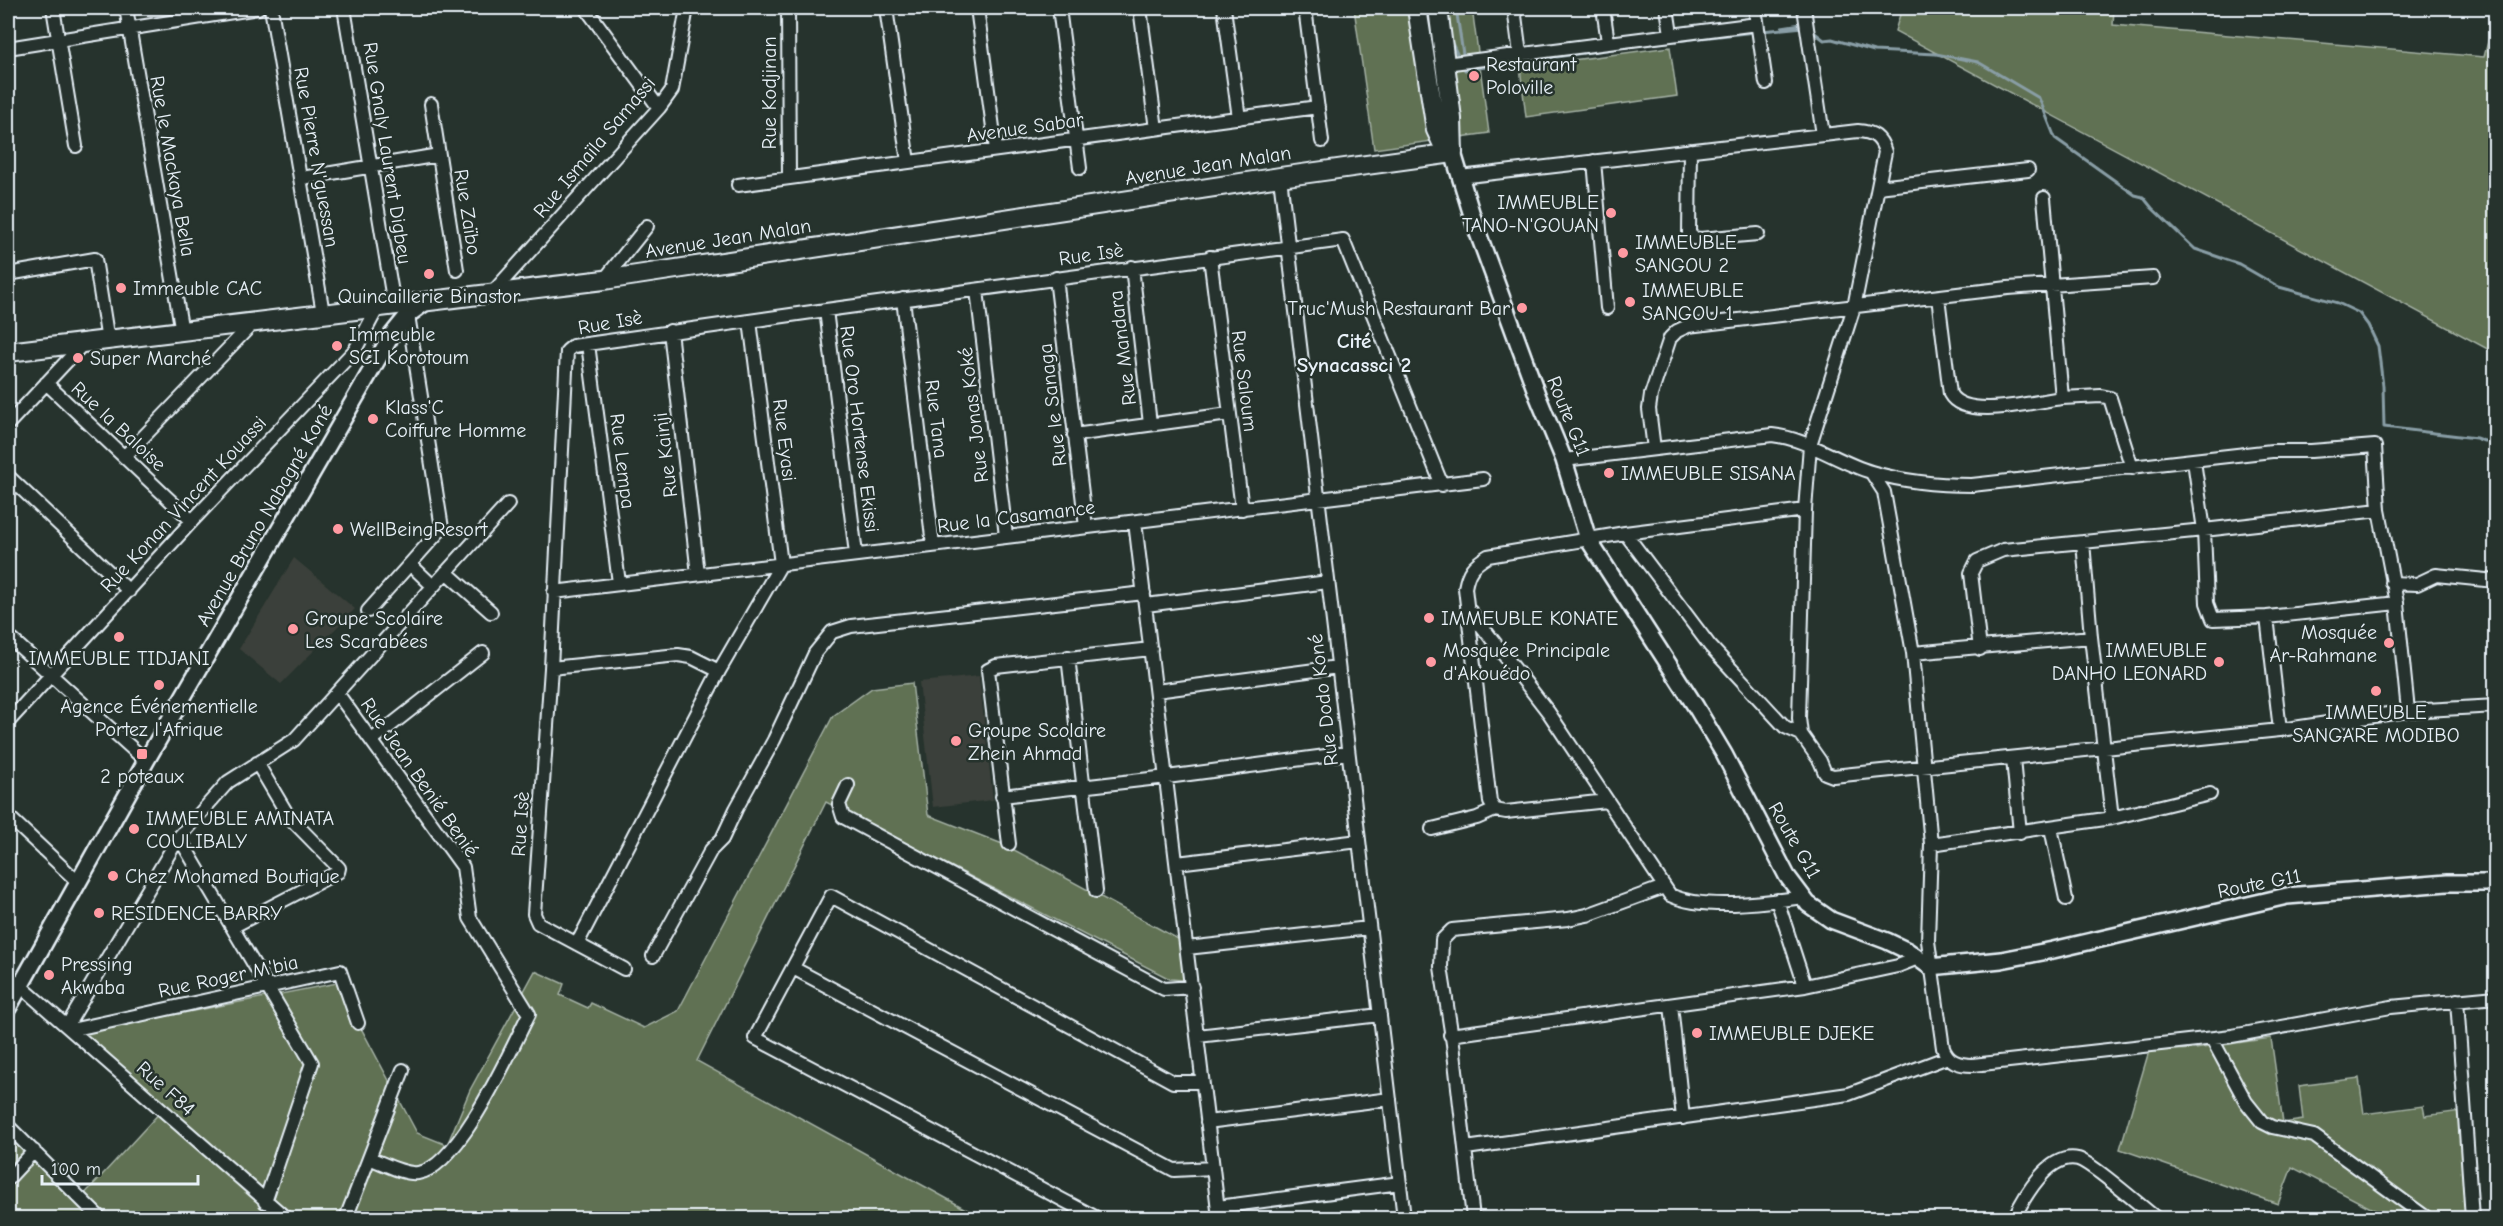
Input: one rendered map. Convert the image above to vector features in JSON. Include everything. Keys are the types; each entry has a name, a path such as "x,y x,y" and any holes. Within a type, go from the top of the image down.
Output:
{"main road":[{"path":"1417,8 1436,130 1442,143 1453,153"},
{"path":"1438,8 1452,119 1453,153"},
{"name":"Avenue Jean Malan","path":"8,352 323,313 393,309 493,292 604,280 1280,177 1453,153"}],"street":[{"path":"53,8 76,147"},
{"name":"Rue le Mackaya Bella","path":"126,8 182,332"},
{"path":"8,48 130,29 201,12 258,8"},
{"name":"Rue Pierre N'guessan","path":"271,8 302,178 323,313"},
{"name":"Rue Gnaly Laurent Digbeu","path":"344,8 393,309 442,528 368,611"},
{"path":"590,8 588,11 659,108"},
{"name":"Rue Ismaïla Samassi","path":"493,292 659,108 672,90 687,8"},
{"name":"Rue Kodjinan","path":"788,8 789,178"},
{"path":"886,8 908,162"},
{"path":"977,8 996,150"},
{"path":"1059,8 1080,168"},
{"path":"1140,8 1156,129"},
{"path":"1224,8 1239,118"},
{"path":"1305,8 1322,141"},
{"path":"1514,8 1520,54"},
{"path":"1603,8 1608,42"},
{"path":"1667,8 1671,34"},
{"path":"1755,8 1766,82"},
{"path":"1804,8 1823,135"},
{"path":"1444,64 1757,24"},
{"path":"431,104 439,155"},
{"name":"Avenue Sabar","path":"738,185 1318,107"},
{"path":"1460,177 1858,131 1871,132 1882,141 1885,152 1854,307 1810,445 1805,510 1799,718 1802,734 1828,776 2013,759 2104,747 2280,730 2408,711 2496,706"},
{"path":"1690,150 1689,233 1694,238 1700,239 1758,234"},
{"name":"Route G11","path":"1453,153 1475,225 1538,397 1564,460 1588,539 1724,754 1787,876 1804,897 1831,920 1884,940 1924,963 2001,960 2287,896 2447,883 2496,883"},
{"name":"Rue Zaïbo","path":"302,178 439,155 457,270"},
{"path":"1594,161 1607,308"},
{"path":"1878,187 2028,170"},
{"name":"Rue Dodo Koné","path":"1280,177 1404,1218"},
{"path":"2044,198 2062,398"},
{"path":"604,280 647,226"},
{"name":"Rue Isè","path":"624,969 538,922 534,914 551,668 567,351 573,346 826,309 1343,240 1442,485"},
{"name":"Rue Saloum","path":"1210,257 1242,509"},
{"path":"8,274 95,259 108,341"},
{"name":"Rue Mandara","path":"1132,267 1150,424"},
{"name":"Rue le Sanaga","path":"1056,278 1086,527"},
{"path":"1654,448 1649,409 1651,395 1670,338 1677,331 1688,326 1938,297 2152,278"},
{"name":"Rue Jonas Koké","path":"977,290 1006,536"},
{"path":"1938,297 1950,394 1954,401 1979,409 2062,398 2101,396 2110,398 2132,468"},
{"name":"Rue Tana","path":"903,299 933,545"},
{"name":"Rue Konan Vincent Kouassi","path":"8,722 192,521 393,309"},
{"name":"Avenue Bruno Nabagné Koné","path":"8,1008 146,761 391,336 393,309"},
{"name":"Rue Oro Hortense Ekissi","path":"826,309 856,554"},
{"name":"Rue Eyasi","path":"750,321 781,564"},
{"path":"124,457 255,322"},
{"name":"Rue Kainji","path":"670,332 698,574"},
{"path":"8,424 83,344"},
{"name":"Rue Lempa","path":"588,344 619,583"},
{"name":"Rue la Baloise","path":"46,383 192,521"},
{"path":"1074,435 1229,414"},
{"path":"1564,460 1772,435 1790,437 1871,472 1936,484 1972,485 2271,451 2311,452 2375,446 2379,510 2397,603 2408,711"},
{"path":"2194,461 2204,530 2207,603 2213,619 2267,617 2397,603"},
{"path":"1871,472 1884,492 1913,653 1931,844 1928,941 1924,963 1943,1048 1948,1057 1960,1065 1973,1065 2212,1039 2391,1007 2496,997"},
{"path":"8,476 129,591"},
{"name":"Rue la Casamance","path":"554,591 1482,479"},
{"path":"69,1028 179,837 228,782 294,740 508,504"},
{"path":"1495,810 1490,802 1465,588 1468,573 1476,564 1488,556 1588,539 1805,510"},
{"path":"1980,649 1971,573 1977,561 2003,550 2379,510"},
{"path":"1135,522 1219,1213 1400,1183"},
{"path":"1625,533 1710,646 1785,727 1802,734"},
{"path":"2083,542 2091,637 2112,818"},
{"path":"577,944 719,671 781,564"},
{"path":"411,565 433,586"},
{"path":"446,572 491,612"},
{"path":"2392,583 2417,584 2436,575 2496,581"},
{"path":"653,956 711,850 722,838 774,740 815,653 832,632 852,626 1328,582"},
{"path":"1469,609 1549,713 1670,895 1690,900 1735,904 1804,897"},
{"path":"2267,617 2280,730"},
{"path":"8,636 146,761"},
{"path":"1913,653 1980,649 2091,637"},
{"path":"1009,844 988,670 996,666 1151,649"},
{"path":"372,740 483,653"},
{"path":"551,668 678,655 691,657 719,671"},
{"path":"1068,657 1095,891"},
{"path":"1156,691 1338,667"},
{"name":"Rue Jean Benié Benié","path":"338,693 463,867 470,918 529,1014 464,1134 445,1158 434,1167 414,1174 369,1158"},
{"path":"1002,796 1348,753"},
{"path":"2013,759 2020,833"},
{"path":"232,927 338,872 339,868 289,817 256,763"},
{"path":"848,785 839,804 843,817 1164,989 1192,987"},
{"path":"1931,844 2112,818 2210,794"},
{"path":"1432,829 1476,818 1495,810 1506,812 1606,801"},
{"path":"8,816 78,883"},
{"path":"2051,828 2066,899"},
{"path":"179,837 312,1063 265,1202"},
{"path":"1177,863 1359,841"},
{"path":"1473,1218 1466,1148 1441,967 1442,940 1452,930 1568,919 1587,915 1664,888"},
{"path":"1097,1218 755,1038 831,896 1173,1082 1202,1082"},
{"path":"1777,900 1804,986"},
{"path":"1187,948 1369,928"},
{"path":"1450,1035 1804,986 1898,966 1924,963"},
{"path":"793,968 1174,1170 1214,1168"},
{"name":"Rue Roger M'bia","path":"69,1028 340,971 358,1023"},
{"name":"Rue F84","path":"8,975 286,1218"},
{"path":"2457,1000 2472,1218"},
{"path":"1671,1005 1683,1118"},
{"path":"1198,1036 1380,1015"},
{"path":"2212,1039 2246,1102 2262,1122 2272,1127 2314,1136 2427,1218"},
{"path":"1466,1148 1849,1094 1948,1057"},
{"path":"346,1218 403,1070"},
{"path":"1208,1122 1390,1099"},
{"path":"8,1126 100,1218"},
{"path":"8,1179 34,1151"},
{"path":"2014,1218 2037,1180 2054,1165 2069,1159 2085,1162 2156,1218"}],"shaded area":[{"name":"Groupe Scolaire Les Scarabées","path":"294,558 355,609 281,684 239,649"},
{"name":"Groupe Scolaire Zhein Ahmad","path":"979,676 993,800 933,807 919,682"}],"green space":[{"path":"1354,8 1472,8 1489,133 1374,149"},
{"path":"1902,8 2114,8 2113,25 2484,57 2495,15 2495,353 1895,31"},
{"path":"1670,47 1677,96 1526,117 1520,67"},
{"path":"912,683 928,815 1005,845 1180,940 1184,980 1170,979 826,802 697,1061 982,1218 8,1218 8,1134 80,1199 163,1109 75,1034 337,983 417,1133 447,1145 470,1090 535,971 564,984 560,995 588,1008 591,1003 644,1028 678,1011 833,716 872,688"},
{"path":"2271,1038 2283,1123 2303,1120 2299,1086 2359,1078 2364,1114 2423,1106 2425,1116 2461,1111 2471,1218 2390,1218 2292,1167 2278,1204 2120,1149 2149,1051 2195,1049"}],"waterway":[{"path":"1456,8 1463,54"},
{"path":"1782,27 1801,24"},
{"path":"1762,31 1803,27"},
{"path":"1811,30 1824,40 1832,39 1874,51 1936,54 1978,62 2039,98 2055,138 2135,195 2143,197 2195,249 2239,264 2279,287 2338,303 2359,313 2368,325 2378,346 2383,386 2384,427 2496,441"},
{"path":"1463,66 1465,70 1647,44 1755,32"},
{"path":"1450,39 1459,58"}],"place":[{"name":"Restaurant Poloville","path":"1474,76"},
{"name":"IMMEUBLE TANO-N'GOUAN","path":"1611,213"},
{"name":"IMMEUBLE SANGOU 2","path":"1623,253"},
{"name":"Quincaillerie Binastor","path":"429,274"},
{"name":"Immeuble CAC","path":"121,288"},
{"name":"IMMEUBLE SANGOU 1","path":"1630,302"},
{"name":"Truc'Mush Restaurant Bar","path":"1522,308"},
{"name":"Immeuble SCI Korotoum","path":"337,346"},
{"name":"Super Marché","path":"78,358"},
{"name":"Klass'C Coiffure Homme","path":"373,419"},
{"name":"IMMEUBLE SISANA","path":"1609,473"},
{"name":"WellBeingResort","path":"338,529"},
{"name":"IMMEUBLE KONATE","path":"1429,618"},
{"name":"Groupe Scolaire Les Scarabées","path":"293,629"},
{"name":"IMMEUBLE TIDJANI","path":"119,637"},
{"name":"Mosquée Ar-Rahmane","path":"2389,643"},
{"name":"Mosquée Principale d'Akouédo","path":"1431,662"},
{"name":"IMMEUBLE DANHO LEONARD","path":"2219,662"},
{"name":"Agence Événementielle Portez l'Afrique","path":"159,685"},
{"name":"IMMEUBLE SANGARE MODIBO","path":"2376,691"},
{"name":"Groupe Scolaire Zhein Ahmad","path":"956,741"},
{"name":"2 poteaux","path":"142,754"},
{"name":"IMMEUBLE AMINATA COULIBALY","path":"134,829"},
{"name":"Chez Mohamed Boutique","path":"113,876"},
{"name":"RESIDENCE BARRY","path":"99,913"},
{"name":"Pressing Akwaba","path":"49,975"},
{"name":"IMMEUBLE DJEKE","path":"1697,1033"}],"district":[{"name":"Cité Synacassci 2","path":"1354,353"}]}
